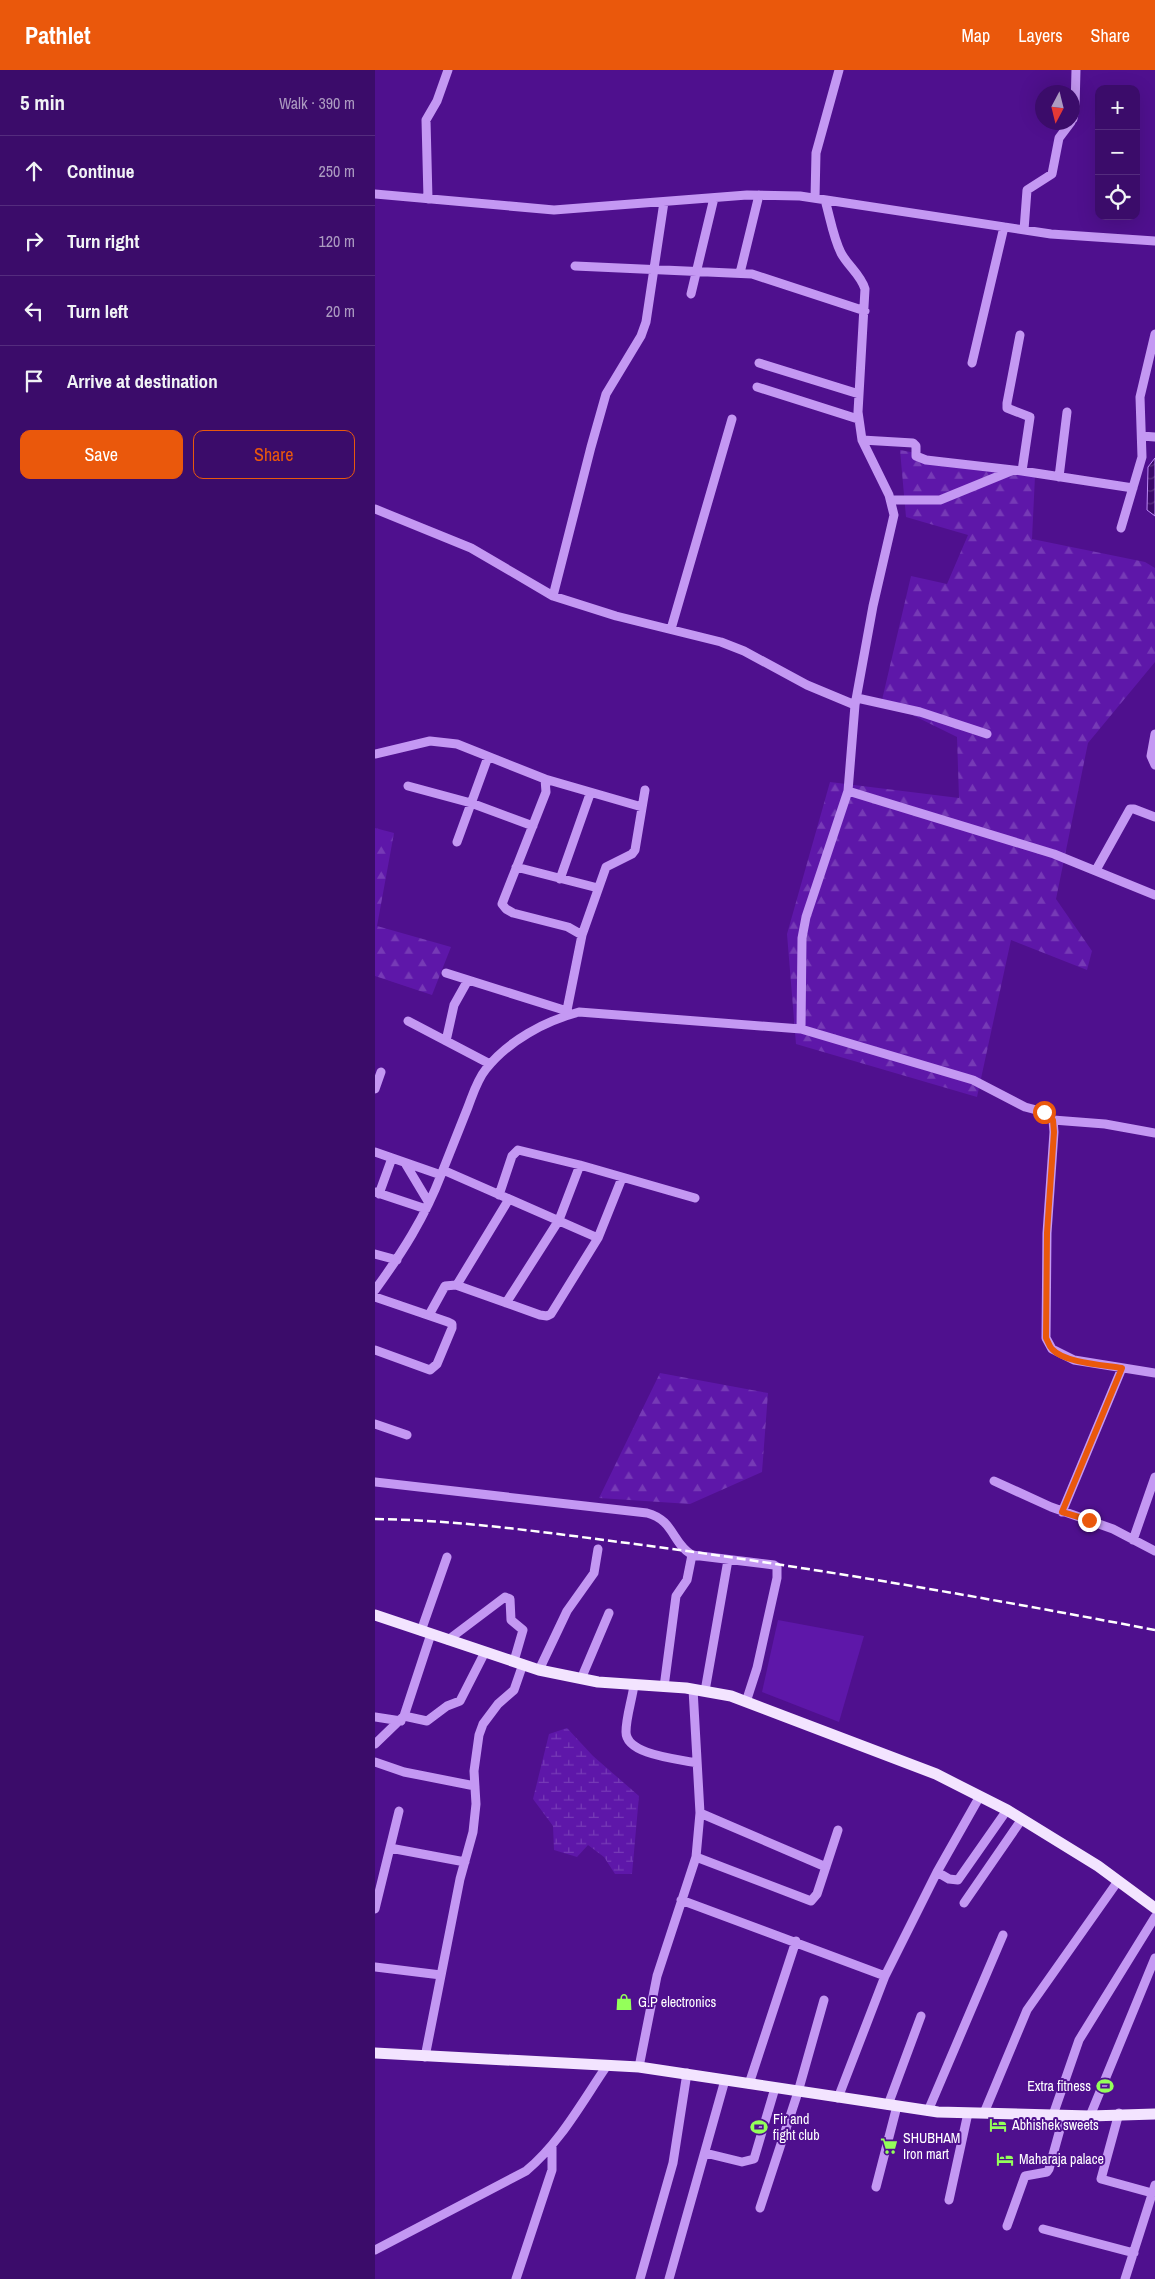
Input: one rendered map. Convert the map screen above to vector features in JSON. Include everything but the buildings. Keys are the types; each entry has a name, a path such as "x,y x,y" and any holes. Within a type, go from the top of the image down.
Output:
{"main road":[{"path":"375,1615 539,1670 581,1679 693,1689 746,1702 936,1774 980,1796 1022,1819 1118,1881 1155,1908"},
{"path":"375,2053 639,2067 928,2111 1090,2116 1155,2114"}],"street":[{"path":"429,199 426,120 437,101 448,70"},
{"path":"801,1029 802,938 806,917 848,791 856,701 873,606 894,515 891,500 862,440 858,419 866,297 863,282 841,252 820,199 816,153 839,70"},
{"path":"1076,70 1076,85"},
{"path":"1024,230 1027,190 1052,174 1059,138 1065,130"},
{"path":"375,194 554,210 759,194 820,199 1081,237 1155,241"},
{"path":"740,273 759,194"},
{"path":"691,294 715,198"},
{"path":"553,596 602,406 612,380 643,331 664,202"},
{"path":"972,363 1005,227"},
{"path":"575,266 653,271 740,273 763,276 865,311"},
{"path":"1121,528 1142,457 1141,397 1155,334"},
{"path":"1018,471 1030,418 1007,408 1019,335"},
{"path":"759,362 859,394"},
{"path":"757,387 858,419"},
{"path":"1059,477 1067,412"},
{"path":"671,629 733,419"},
{"path":"1142,436 1155,437"},
{"path":"862,440 913,443 916,446 916,456 926,460 1133,488"},
{"path":"891,500 940,500 1018,471"},
{"path":"375,509 471,548 553,596 615,616 721,642 744,651 807,685 856,701 920,712 987,734"},
{"path":"1155,734 1151,756 1155,765"},
{"path":"375,754 429,741 469,747 488,757 545,779 590,794 642,807"},
{"path":"457,842 488,757"},
{"path":"545,779 546,792 502,904 505,909 569,927 582,935"},
{"path":"408,786 471,803 533,826"},
{"path":"567,1013 582,935 598,888 606,867 632,854 635,850 645,790"},
{"path":"848,791 1054,854 1155,895"},
{"path":"560,879 590,794"},
{"path":"1095,870 1130,810 1135,809 1155,816"},
{"path":"516,867 598,888"},
{"path":"446,973 567,1013"},
{"path":"446,1040 454,1006 468,980"},
{"path":"375,1290 397,1260 428,1206 479,1079 488,1067 527,1034 567,1013 601,1013 801,1029 973,1080 1025,1107 1044,1112 1053,1120 1105,1124 1155,1133"},
{"path":"408,1021 446,1040 488,1067"},
{"path":"375,1089 381,1072"},
{"path":"1053,1120 1054,1132 1047,1233 1046,1338 1052,1349 1074,1360 1155,1373"},
{"path":"499,1195 512,1156 518,1150 695,1198"},
{"path":"375,1152 442,1173 509,1199 599,1238"},
{"path":"392,1158 377,1193 428,1206"},
{"path":"405,1162 428,1206"},
{"path":"506,1303 559,1220 580,1166"},
{"path":"429,1315 445,1286 456,1285 539,1315 547,1316 551,1314 599,1238 622,1178"},
{"path":"456,1285 509,1199"},
{"path":"375,1254 397,1260"},
{"path":"375,1297 448,1322 452,1328 434,1368 425,1368 375,1350"},
{"path":"1062,1512 1122,1368"},
{"path":"375,1424 407,1435"},
{"path":"1133,1540 1155,1478"},
{"path":"994,1481 1062,1512 1103,1524 1155,1551"},
{"path":"375,1482 657,1515 665,1521 685,1551 692,1555 774,1565 777,1572 757,1668 746,1702"},
{"path":"539,1670 567,1610 594,1573 598,1549"},
{"path":"664,1687 676,1596 687,1580 692,1555"},
{"path":"375,1744 403,1718 447,1557"},
{"path":"705,1691 729,1560"},
{"path":"425,2057 475,1820 475,1753 483,1724 498,1704 514,1690 523,1630 511,1620 510,1599 505,1597 449,1640"},
{"path":"581,1679 609,1613"},
{"path":"375,1717 403,1718 427,1722 447,1706 460,1701 485,1652"},
{"path":"634,1685 626,1731 627,1740 641,1750 697,1762"},
{"path":"639,2067 657,1976 696,1857 700,1813 693,1689"},
{"path":"375,1762 404,1772 475,1786"},
{"path":"838,2098 885,1976 937,1872 980,1796"},
{"path":"937,1872 949,1879 958,1880 1007,1810"},
{"path":"375,1909 399,1811"},
{"path":"700,1813 826,1867"},
{"path":"964,1903 1022,1819"},
{"path":"696,1857 811,1901 817,1894 838,1830"},
{"path":"390,1848 465,1862"},
{"path":"983,2113 1027,2010 1118,1881"},
{"path":"681,1900 885,1976"},
{"path":"1007,2226 1025,2176 1047,2172 1049,2169 1059,2115 1079,2040 1155,1917"},
{"path":"928,2111 1003,1935"},
{"path":"749,2084 796,1942"},
{"path":"1090,2116 1155,1958"},
{"path":"375,1967 441,1975"},
{"path":"760,2208 798,2092 825,2000"},
{"path":"876,2187 893,2106 921,2016"},
{"path":"375,2250 526,2170 552,2145 606,2066"},
{"path":"640,2279 673,2163 687,2073"},
{"path":"669,2279 725,2080"},
{"path":"705,2152 742,2162 754,2159 775,2088"},
{"path":"949,2200 968,2113"},
{"path":"1119,2114 1101,2179 1154,2189 1125,2279"},
{"path":"516,2279 548,2182 551,2170 552,2145"},
{"path":"1043,2229 1134,2252"}],"green space":[{"path":"900,450 1035,476 1032,539 1145,562 1155,568 1155,662 1088,743 1056,899 1092,951 1087,970 1011,940 977,1097 796,1044 787,934 830,782 959,798 957,737 882,700 911,576 947,584 968,535 906,517"},
{"path":"375,828 394,833 377,926 451,947 432,995 375,976"},
{"path":"660,1373 768,1393 762,1472 690,1504 599,1498"},
{"path":"778,1620 864,1636 839,1722 762,1692"},
{"path":"567,1728 593,1756 639,1796 632,1874 615,1874 604,1857 588,1845 577,1857 554,1850 553,1826 533,1799 549,1734"}],"water":[{"path":"1155,458 1155,516 1147,510 1148,467"}],"railway":[{"path":"375,1519 505,1528 766,1562 896,1583 1155,1630"}],"place":[{"name":"G.P electronics","path":"624,2002"},
{"name":"Extra fitness","path":"1105,2086"},
{"name":"Abhishek sweets","path":"998,2125"},
{"name":"Fir and fight club","path":"759,2127"},
{"name":"SHUBHAM Iron mart","path":"889,2146"},
{"name":"Maharaja palace","path":"1005,2159"}],"route":[{"path":"1044,1112 1053,1120 1054,1132 1047,1233 1046,1338 1052,1349 1074,1360 1122,1368 1062,1512 1089,1520"}]}
